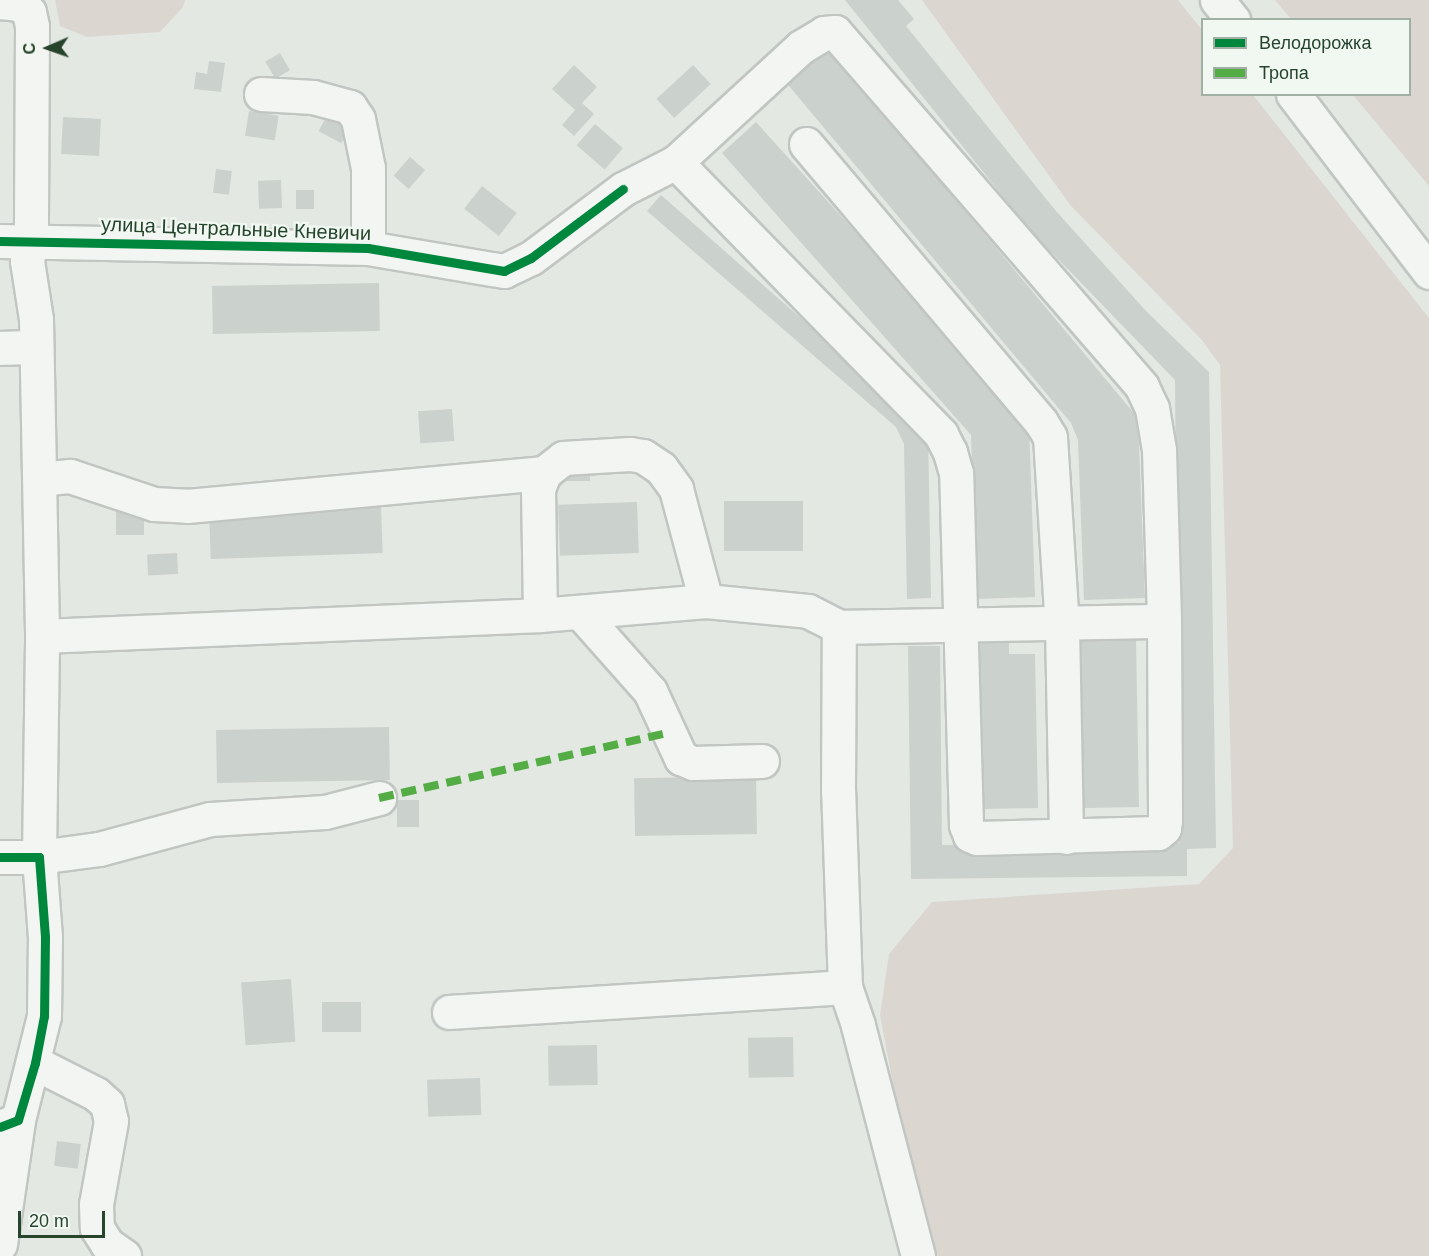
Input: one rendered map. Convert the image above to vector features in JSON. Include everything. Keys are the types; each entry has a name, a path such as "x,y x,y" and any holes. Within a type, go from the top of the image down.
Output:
{"street":[{"path":"1217,0 1231,18"},
{"path":"0,2 20,4 29,12 32,26 16,242 27,261 36,319 42,636 39,857 45,937 44,1016 35,1064 9,1123 0,1244"},
{"name":"улица Центральные Кневичи","path":"16,242 224,243 368,248 504,271 531,258 623,189 676,162 801,47 824,33 835,32 1142,387 1152,408 1159,450 1164,621"},
{"path":"261,94 313,97 350,107 358,119 368,168 368,248"},
{"path":"1295,96 1429,272"},
{"path":"806,144 1050,437 1062,626 1066,837"},
{"path":"42,636 540,615 706,601 808,611 839,627 961,627 1062,626 1164,621 1164,828 1158,833 977,838 970,835 966,825 961,627 956,473 941,434 676,162"},
{"path":"0,348 36,347"},
{"path":"540,615 538,489 544,473 563,458 630,454 643,456 661,468 676,489 706,601"},
{"path":"40,479 70,476 154,504 187,506 544,473"},
{"path":"580,612 650,691 681,758 693,763 762,761"},
{"path":"839,627 838,791 844,987 858,1025 918,1256"},
{"path":"0,857 39,857 135,842 210,819 325,812 379,798"},
{"path":"449,1012 844,987"},
{"path":"35,1064 96,1094 107,1104 111,1121 96,1204 97,1228 107,1244 124,1256"}],"shaded area":[{"path":"55,0 185,0 183,7 160,32 87,37 60,26"},
{"path":"922,0 1178,0 1201,29 1201,96 1254,96 1429,318 1429,1256 938,1256 935,1250 897,1105 880,1015 889,954 932,902 1199,884 1233,848 1220,365 1202,340 1071,206"},
{"path":"1275,0 1429,0 1429,186 1354,96 1411,96 1411,18 1290,18"}],"building":[{"path":"845,0 898,0 914,19 906,26 1056,211 1146,311 1209,372 1216,848 1187,849 1187,876 911,879 908,646 940,646 942,845 1179,843 1175,380 1029,229"},
{"path":"826,44 1138,418 1145,598 1084,600 1078,440 1071,423 784,80"},
{"path":"280,53 290,70 275,79 265,62"},
{"path":"209,61 225,63 221,92 194,89 196,72 207,74"},
{"path":"574,65 597,87 582,103 594,114 574,136 562,125 575,110 552,89"},
{"path":"693,65 711,84 674,118 656,99"},
{"path":"249,111 279,116 275,140 245,136"},
{"path":"63,117 101,119 99,156 61,154"},
{"path":"326,117 349,129 341,143 318,131"},
{"path":"756,122 1029,424 1035,597 977,599 971,435 722,153"},
{"path":"595,124 623,148 605,169 577,145"},
{"path":"410,157 425,170 409,189 394,176"},
{"path":"216,169 232,171 229,195 213,193"},
{"path":"281,180 282,208 259,209 258,181"},
{"path":"482,186 517,213 499,236 464,209"},
{"path":"296,190 314,190 314,209 296,209"},
{"path":"661,195 928,430 931,598 907,599 904,444 896,427 647,211"},
{"path":"379,283 380,331 213,334 212,286"},
{"path":"452,409 454,441 420,443 418,411"},
{"path":"560,469 590,469 590,481 560,481"},
{"path":"724,501 803,501 803,551 724,551"},
{"path":"637,502 639,553 560,556 558,505"},
{"path":"381,506 383,553 211,559 209,512"},
{"path":"116,507 144,507 144,535 116,535"},
{"path":"177,553 178,574 148,576 147,555"},
{"path":"1136,637 1139,807 1084,808 1081,638"},
{"path":"980,641 1009,641 1009,654 1035,654 1038,808 983,809"},
{"path":"389,727 390,780 217,783 216,730"},
{"path":"756,776 757,834 635,836 634,778"},
{"path":"397,800 419,800 419,827 397,827"},
{"path":"291,979 295,1042 246,1045 241,982"},
{"path":"322,1002 361,1002 361,1032 322,1032"},
{"path":"793,1037 794,1077 749,1078 748,1038"},
{"path":"597,1045 598,1085 549,1086 548,1046"},
{"path":"480,1078 481,1115 428,1117 427,1080"},
{"path":"57,1141 81,1144 78,1169 54,1166"}],"marked path":[{"path":"379,798 668,733"}],"cycle path":[{"path":"0,241 368,248 504,271 531,258 623,189"},
{"path":"0,857 39,857 45,937 44,1016 35,1063 18,1120 0,1127"}]}
